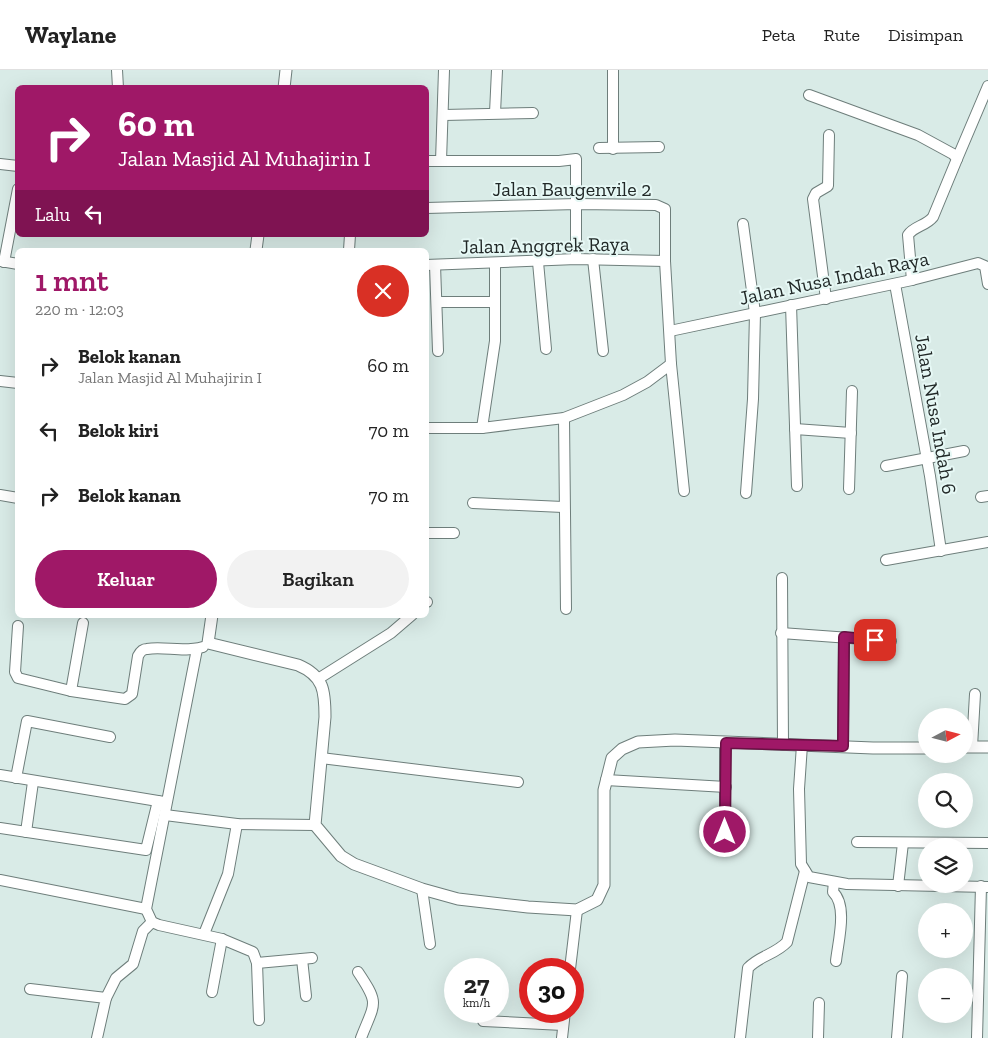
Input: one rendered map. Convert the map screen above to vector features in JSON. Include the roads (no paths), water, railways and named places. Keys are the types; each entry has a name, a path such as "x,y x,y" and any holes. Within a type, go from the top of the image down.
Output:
{"street":[{"path":"117,70 118,85"},
{"path":"284,85 286,70"},
{"path":"441,161 444,70"},
{"path":"495,113 496,70"},
{"path":"613,70 613,149"},
{"path":"912,280 908,235 933,217 988,86"},
{"path":"809,95 918,135 953,154 957,159"},
{"path":"444,114 533,113"},
{"path":"826,299 813,199 816,193 828,186 829,135"},
{"path":"599,148 659,147"},
{"path":"429,161 559,161 576,159 576,259"},
{"path":"0,164 15,166"},
{"path":"15,202 2,261 15,263"},
{"name":"Jalan Baugenvile 2","path":"429,208 576,204 656,206 665,209 665,261"},
{"path":"743,224 755,313 753,399 746,493"},
{"name":"Jalan Anggrek Raya","path":"431,265 495,264 576,259 665,261"},
{"path":"593,259 603,351"},
{"path":"665,261 671,364 684,491"},
{"path":"538,262 546,349"},
{"name":"Jalan Nusa Indah Raya","path":"670,331 895,284 978,262 985,266 988,284"},
{"path":"482,428 495,341 495,264"},
{"path":"431,265 438,302 438,351"},
{"name":"Jalan Nusa Indah 6","path":"895,284 927,458 941,551"},
{"path":"438,302 495,302"},
{"path":"791,306 797,486"},
{"path":"429,428 482,428 564,418 623,395 647,382 671,364"},
{"path":"0,381 15,383"},
{"path":"849,489 852,391"},
{"path":"564,418 563,507 566,609"},
{"path":"795,429 851,433"},
{"path":"886,466 964,451"},
{"path":"0,495 15,498"},
{"path":"473,503 563,507"},
{"path":"429,532 454,533"},
{"path":"886,560 988,542"},
{"path":"782,578 783,745"},
{"path":"208,643 212,618"},
{"path":"318,678 391,633 408,618"},
{"path":"71,691 83,623"},
{"path":"18,626 15,676 32,684 71,691 125,699 132,694 138,656 141,650 146,648 197,649 208,643 298,665 310,670 318,678 325,700 315,825 341,856 354,864 422,889 479,902 576,910 597,900 604,885 606,780 612,758 622,749 638,742 675,740 783,745 918,748"},
{"path":"781,633 891,641"},
{"path":"843,746 844,637"},
{"path":"0,828 146,850 163,802 197,649"},
{"path":"973,714 976,694"},
{"path":"16,778 27,721 110,737"},
{"path":"725,832 726,743"},
{"path":"802,745 799,789 801,864 809,877 834,882 898,886 984,887 977,1038"},
{"path":"973,747 988,747"},
{"path":"321,758 518,782"},
{"path":"0,775 33,782 163,802"},
{"path":"606,780 726,786"},
{"path":"26,832 33,782"},
{"path":"152,922 146,909 165,815 163,802"},
{"path":"165,815 237,824 315,825"},
{"path":"204,934 228,874 237,824"},
{"path":"857,842 988,843"},
{"path":"898,886 903,843"},
{"path":"740,1038 748,968 754,962 781,949 787,942 804,871"},
{"path":"0,880 146,909"},
{"path":"834,882 832,892 838,898 840,916 836,961"},
{"path":"422,889 430,944"},
{"path":"571,958 576,910"},
{"path":"152,922 204,934 250,949 257,963 259,1020"},
{"path":"97,1038 106,998 116,978 133,964 143,931 152,922"},
{"path":"212,992 222,939"},
{"path":"257,963 307,958 306,996"},
{"path":"358,972 374,998 374,1005 362,1038"},
{"path":"897,1038 902,976"},
{"path":"30,989 106,998"},
{"path":"818,1038 819,1003"},
{"path":"509,1022 564,1025 562,1038"}]}
